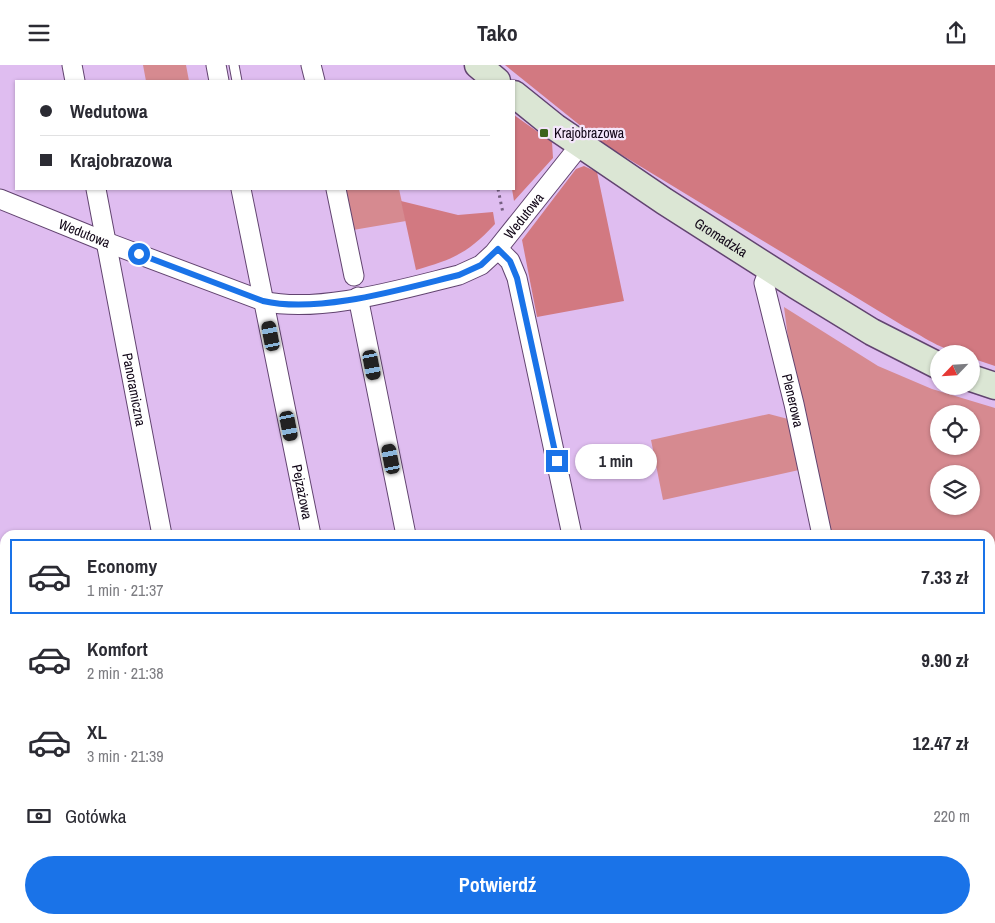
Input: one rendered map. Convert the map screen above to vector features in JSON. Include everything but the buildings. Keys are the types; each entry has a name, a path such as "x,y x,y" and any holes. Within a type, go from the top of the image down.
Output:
{"street":[{"path":"72,65 75,80"},
{"path":"216,65 219,80"},
{"path":"311,65 315,80"},
{"path":"478,65 496,80"},
{"name":"Gromadzka","path":"515,95 581,144 664,201 872,332 930,361"},
{"name":"Wedutowa","path":"0,199 106,242 263,301 283,306 312,305 358,297 469,272 481,265 498,249 581,144"},
{"name":"Panoramiczna","path":"96,190 161,530"},
{"name":"Pejzażowa","path":"241,190 310,530"},
{"path":"336,190 354,276"},
{"path":"498,249 510,261 517,278 571,530"},
{"name":"Plenerowa","path":"770,267 764,283 794,403 821,530"},
{"path":"358,297 405,530"},
{"path":"980,381 995,386"}],"lane":[{"path":"234,65 238,80"}],"shaded area":[{"path":"143,65 186,65 189,80 146,80"},
{"path":"505,65 995,65 995,366 980,361 980,345 939,345 929,340 602,143"},
{"path":"515,116 552,142 553,158 514,201 512,190 515,190"},
{"path":"584,166 597,172 624,301 537,317 522,240 576,169"},
{"path":"345,190 399,190 406,221 353,230"},
{"path":"401,201 458,215 493,212 495,224 477,242 460,254 416,270"},
{"path":"784,307 878,366 930,388 930,395 952,395 995,408 995,530 831,530 788,338"},
{"path":"769,414 788,419 799,470 663,500 651,440"}],"place":[{"name":"Krajobrazowa","path":"544,133"}],"route":[{"path":"139,254 263,301 283,306 312,305 429,283 469,272 481,265 498,249 510,261 517,278 557,461"}]}
